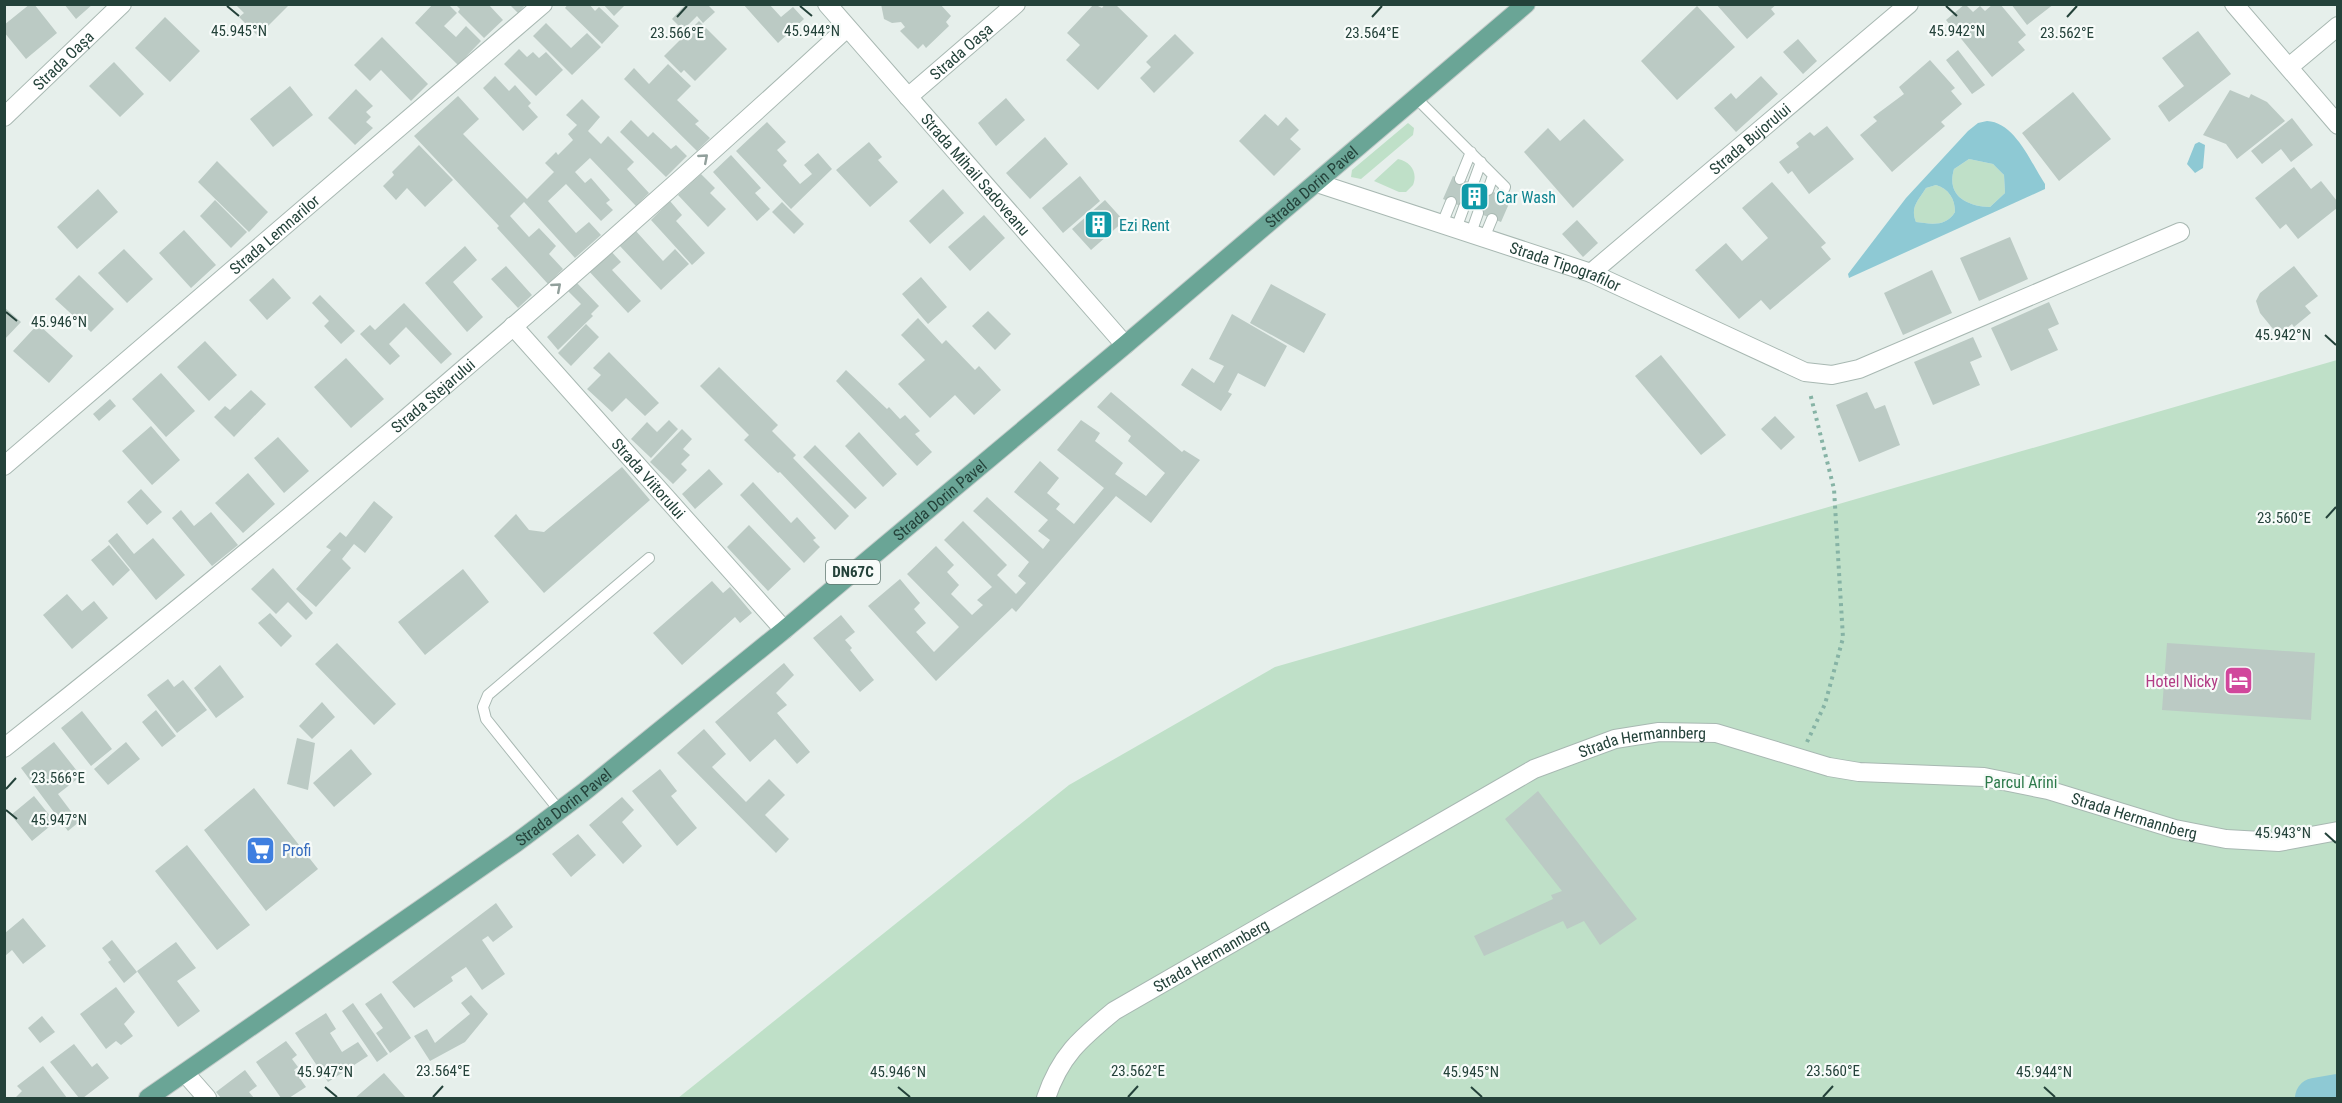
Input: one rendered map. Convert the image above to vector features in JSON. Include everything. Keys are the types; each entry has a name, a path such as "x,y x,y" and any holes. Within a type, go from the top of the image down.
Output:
{"main road":[{"name":"Strada Dorin Pavel","path":"148,1098 516,843 559,810 784,630 1125,345 1526,4"}],"street":[{"name":"Strada Oașa","path":"4,117 122,4"},
{"name":"Strada Lemnarilor","path":"4,466 543,4"},
{"name":"Strada Mihail Sadoveanu","path":"827,4 1125,345"},
{"name":"Strada Oașa","path":"908,97 1016,4"},
{"name":"Strada Bujorului","path":"1591,273 1909,4"},
{"path":"2234,4 2337,125"},
{"path":"2289,67 2337,26"},
{"name":"Strada Stejarului","path":"4,748 269,532 513,326 744,123 847,28"},
{"name":"Strada Tipografilor","path":"1317,183 1591,273 1805,372"},
{"path":"1805,372 1832,375 1859,369 2180,232"},
{"name":"Strada Viitorului","path":"513,326 784,630"},
{"name":"Strada Hermannberg","path":"1046,1098 1059,1064 1084,1036 1114,1011 1534,769 1616,739 1659,732 1716,733 1829,767 1859,772 1984,777 2048,790 2163,825 2226,839 2279,842 2337,831"},
{"path":"185,1073 207,1098"}],"lane":[{"path":"1416,98 1505,187 1501,196"},
{"path":"1460,179 1471,152"},
{"path":"1473,184 1481,162"},
{"path":"1488,190 1493,176"},
{"path":"1451,202 1463,231"},
{"path":"1463,231 1464,207"},
{"path":"1463,231 1479,213"},
{"path":"1463,231 1492,219"},
{"path":"559,810 486,719 483,707 488,695 649,558"}],"path":[{"path":"1800,758 1825,704 1843,638 1834,489 1805,372"}],"green space":[{"path":"1408,123 1414,128 1413,135 1361,179 1351,177 1352,170"},
{"path":"1398,159 1410,165 1415,176 1413,185 1406,192 1399,192 1374,181"},
{"path":"1969,159 1993,164 2004,175 2005,193 1990,207 1966,202 1956,193 1952,178 1954,169"},
{"path":"1936,185 1950,195 1955,212 1943,222 1933,224 1916,222 1914,208 1926,188"},
{"name":"Parcul Arini","path":"2337,360 2337,1098 678,1098 1069,785 1275,667"}],"water":[{"path":"1987,121 2006,128 2028,155 2045,184 2045,189 1849,278 1848,274 1906,198 1978,123","holes":["1969,159 1993,164 2004,175 2005,193 1990,207 1966,202 1956,193 1952,178 1954,169","1936,185 1950,195 1955,212 1943,222 1933,224 1916,222 1914,208 1926,188"]},
{"path":"2199,142 2205,145 2203,168 2195,173 2187,164 2195,144"}],"building":[{"path":"30,4 34,4 57,33 26,59 4,32 4,25"},
{"path":"64,4 93,4 76,19"},
{"path":"235,4 290,4 258,36 239,17 244,13"},
{"path":"433,4 448,4 457,13 444,26 456,37 466,26 481,41 458,65 415,23"},
{"path":"455,4 488,4 503,20 484,38 458,12 460,9"},
{"path":"509,4 526,4 518,13"},
{"path":"568,4 589,4 595,11 599,7 619,26 602,44 565,8"},
{"path":"603,4 626,4 614,16"},
{"path":"686,4 707,4 715,12 703,23 697,16 683,30 672,19"},
{"path":"743,4 769,4 781,17 793,7 804,19 778,43"},
{"path":"881,4 940,4 951,16 946,22 949,26 926,48 923,44 918,49 900,31 905,27 901,22 892,23 884,19"},
{"path":"1094,4 1102,8 1105,4 1115,4 1148,36 1098,90 1066,60 1080,45 1067,33"},
{"path":"1716,4 1777,4 1771,9 1775,14 1747,39"},
{"path":"1965,4 1973,12 1980,6 1985,11 1993,4 2000,4 2026,35 2018,42 2025,50 1992,77 1946,20"},
{"path":"2011,4 2054,4 2027,25"},
{"path":"1697,6 1735,47 1677,100 1641,61"},
{"path":"165,17 200,51 170,82 135,48"},
{"path":"699,21 727,49 695,81 684,70 681,73 664,56"},
{"path":"546,23 571,48 587,33 601,47 572,75 533,36"},
{"path":"2198,31 2231,74 2169,122 2158,106 2184,86 2162,58"},
{"path":"1175,34 1194,53 1154,93 1140,78 1151,67 1146,62"},
{"path":"382,37 428,84 411,101 381,70 370,81 354,65"},
{"path":"1798,39 1817,61 1803,74 1783,52"},
{"path":"519,49 527,57 533,52 539,58 546,52 563,70 536,96 504,64"},
{"path":"1958,50 1985,85 1972,94 1946,60"},
{"path":"1930,60 1955,88 1951,91 1962,104 1941,122 1945,126 1892,172 1860,135 1877,121 1873,117 1904,94 1899,87"},
{"path":"114,62 144,94 120,117 89,86"},
{"path":"668,64 691,86 677,100 699,121 695,124 710,138 697,151 624,79 634,68 649,84"},
{"path":"495,76 509,91 515,85 531,103 528,106 538,117 523,131 483,88"},
{"path":"1761,76 1778,94 1736,132 1714,108 1731,93 1736,99"},
{"path":"290,86 313,115 273,147 250,119"},
{"path":"356,89 373,106 366,112 371,117 366,122 373,128 355,145 328,118"},
{"path":"2230,90 2249,98 2251,94 2267,102 2285,121 2237,159 2226,144 2203,135"},
{"path":"2073,92 2111,139 2059,181 2022,133"},
{"path":"458,96 479,119 463,134 527,199 554,172 545,163 556,152 558,155 573,140 568,134 577,125 566,115 582,99 600,117 588,131 601,144 608,136 634,162 627,169 649,193 636,206 590,158 575,172 585,183 591,178 610,200 606,203 613,210 601,221 566,184 548,201 576,233 589,222 601,235 575,258 524,202 510,216 529,237 539,228 556,246 549,254 563,269 548,284 497,228 499,226 414,136"},
{"path":"1006,98 1025,120 996,146 978,123"},
{"path":"1265,114 1278,126 1286,117 1299,130 1290,139 1301,149 1274,176 1239,141"},
{"path":"2292,118 2313,145 2291,162 2281,149 2262,164 2251,151"},
{"path":"1584,119 1624,160 1573,208 1524,152 1548,128 1560,141"},
{"path":"631,120 648,137 653,132 671,149 676,145 687,156 666,177 620,132"},
{"path":"767,122 786,142 777,150 787,161 783,165 800,184 812,174 804,165 818,153 832,169 791,209 736,151"},
{"path":"1827,126 1854,159 1809,194 1792,171 1788,174 1779,162 1799,147 1796,143 1810,132 1814,136"},
{"path":"1045,137 1068,164 1030,199 1006,173"},
{"path":"869,142 882,157 878,160 898,182 870,207 836,170"},
{"path":"419,145 453,180 425,207 407,188 396,200 383,186 394,175 392,172"},
{"path":"731,155 761,188 755,193 770,209 757,221 713,172"},
{"path":"217,161 268,212 249,232 198,182"},
{"path":"2294,167 2311,189 2321,181 2337,201 2337,208 2298,239 2286,224 2280,229 2255,198"},
{"path":"701,174 715,188 710,193 726,209 708,227 678,195"},
{"path":"1080,176 1100,201 1063,233 1042,208"},
{"name":"Car Wash","path":"1453,176 1511,199 1501,222 1443,199"},
{"path":"1772,182 1826,243 1821,247 1831,259 1770,310 1761,300 1739,319 1695,270 1726,243 1742,261 1768,238 1742,208"},
{"path":"98,189 118,212 77,249 57,227"},
{"path":"943,189 964,213 930,244 909,221"},
{"path":"215,200 247,232 231,248 200,216"},
{"name":"Ezi Rent","path":"1105,200 1124,221 1091,250 1072,229"},
{"path":"670,201 682,215 676,221 705,253 692,265 651,220"},
{"path":"782,202 804,224 794,234 772,212"},
{"path":"984,215 1005,238 970,271 948,247"},
{"path":"1577,220 1598,243 1583,257 1562,234"},
{"path":"184,230 216,265 191,288 159,253"},
{"path":"635,230 663,261 675,249 689,264 661,290 619,245"},
{"path":"2010,237 2028,279 1979,301 1960,258"},
{"path":"465,246 477,260 453,282 483,317 467,332 425,283"},
{"path":"608,248 621,262 612,270 641,301 628,313 586,268"},
{"path":"124,249 153,279 127,303 98,273"},
{"path":"506,266 532,295 518,308 491,279"},
{"path":"2294,266 2318,296 2305,306 2311,313 2294,327 2292,324 2278,335 2260,313 2256,301 2260,293"},
{"path":"1932,270 1952,313 1903,335 1884,293"},
{"path":"79,275 114,309 91,332 55,299"},
{"path":"921,277 947,307 928,324 902,294"},
{"path":"273,278 291,298 267,320 249,300"},
{"path":"577,283 599,306 591,314 593,316 558,350 547,337 581,304 568,291"},
{"path":"1271,284 1326,314 1304,353 1250,323"},
{"path":"320,295 355,331 341,344 324,326 329,321 312,303"},
{"path":"2049,302 2059,324 2048,329 2058,350 2011,371 1991,328"},
{"path":"404,303 452,354 441,364 406,327 389,344 400,356 390,365 360,334 370,325 375,330"},
{"path":"4,307 21,322 4,340"},
{"path":"988,311 1011,334 995,350 972,326"},
{"path":"1232,314 1287,346 1265,387 1238,373 1228,392 1232,394 1221,411 1181,385 1192,368 1214,383 1224,366 1209,359"},
{"path":"918,318 942,344 946,340 975,370 979,366 1001,390 974,415 955,395 930,418 898,384 925,360 901,335"},
{"path":"38,324 73,356 49,383 13,351"},
{"path":"586,324 599,337 571,366 558,353"},
{"path":"1973,337 1982,357 1970,362 1980,385 1933,405 1914,362"},
{"path":"205,341 237,375 209,401 177,367"},
{"path":"609,352 659,403 645,416 626,398 612,412 587,389 601,375 593,368"},
{"path":"1661,355 1726,435 1701,455 1635,376"},
{"path":"346,358 384,399 351,428 314,387"},
{"path":"719,367 778,425 772,431 796,455 793,458 849,516 835,530 780,472 778,473 744,440 749,435 700,386"},
{"path":"846,370 887,409 889,407 900,419 905,415 920,431 915,434 932,452 917,466 836,381"},
{"path":"161,373 195,411 166,437 132,399"},
{"path":"251,390 266,404 234,437 214,417 225,406 230,410"},
{"path":"1111,392 1182,452 1184,450 1200,460 1151,523 1116,496 1016,612 1012,608 936,681 868,606 900,579 920,603 914,609 926,623 916,632 934,652 959,627 907,574 936,546 954,565 947,572 959,585 951,594 972,615 983,605 977,600 992,587 944,540 963,521 1007,565 997,575 1016,594 1026,583 1018,576 1029,562 973,511 987,497 1043,549 1050,540 1038,531 1048,520 1014,492 1040,461 1059,478 1047,493 1060,504 1056,509 1074,524 1104,488 1057,450 1081,420 1100,433 1095,441 1123,463 1115,474 1146,496 1165,473 1128,441 1131,436 1097,407"},
{"path":"1867,392 1875,409 1885,405 1900,445 1859,462 1836,405"},
{"path":"110,399 116,406 99,421 93,414"},
{"path":"1775,416 1795,437 1781,450 1761,429"},
{"path":"669,420 678,429 651,458 631,439 647,422 657,432"},
{"path":"151,426 180,460 152,485 122,451"},
{"path":"682,429 692,439 683,449 690,455 681,464 687,470 673,484 650,462"},
{"path":"859,432 897,474 883,487 845,446"},
{"path":"278,437 309,471 284,493 254,458"},
{"path":"815,445 867,498 855,509 803,457"},
{"path":"622,467 650,500 544,593 494,536 516,514 529,530 544,532"},
{"path":"709,469 723,484 695,509 682,494"},
{"path":"248,473 275,504 243,533 215,503"},
{"path":"753,482 791,523 797,517 816,538 813,540 820,547 804,563 740,495"},
{"path":"141,489 162,512 147,525 127,502"},
{"path":"374,501 393,517 365,553 354,544 342,559 351,568 316,607 296,589 331,550 326,547 340,532 346,537"},
{"path":"181,510 194,526 211,512 238,545 212,566 172,518"},
{"path":"749,525 791,569 768,591 727,547"},
{"path":"117,533 134,554 153,538 185,575 156,600 108,541"},
{"path":"109,545 130,570 113,586 91,560"},
{"path":"273,568 313,613 306,620 288,602 276,614 251,589"},
{"path":"463,569 489,602 425,655 398,622"},
{"path":"712,581 723,593 730,587 752,613 740,623 735,617 682,665 653,633"},
{"path":"67,594 82,611 94,601 108,618 72,649 43,615"},
{"path":"270,613 292,636 281,647 258,623"},
{"path":"841,615 855,632 845,640 852,648 850,650 874,680 860,692 813,638"},
{"path":"337,643 396,704 374,725 315,664"},
{"name":"Hotel Nicky","path":"2167,643 2315,653 2311,720 2162,710"},
{"path":"784,663 794,675 776,693 787,705 777,713 810,752 797,764 775,739 750,762 715,722"},
{"path":"220,665 244,697 216,718 194,688"},
{"path":"168,679 174,687 183,680 207,710 177,733 147,695"},
{"path":"322,702 335,717 312,739 299,726"},
{"path":"156,710 176,736 162,747 142,722"},
{"path":"82,711 112,749 91,766 61,728"},
{"path":"704,729 726,754 712,767 746,802 769,779 785,795 765,815 789,839 776,853 677,753"},
{"path":"297,738 315,743 308,790 287,784"},
{"path":"54,742 81,776 58,794 79,822 68,831 21,768"},
{"path":"126,742 140,759 108,785 94,769"},
{"path":"351,749 372,774 334,807 313,783"},
{"path":"660,769 677,791 671,796 697,828 677,846 632,791"},
{"name":"Profi","path":"254,788 318,869 266,911 204,830"},
{"path":"1538,791 1637,919 1600,945 1584,921 1567,929 1563,921 1484,956 1474,936 1553,899 1551,895 1562,891 1505,819"},
{"path":"34,796 55,822 32,841 11,815"},
{"path":"622,797 634,810 622,822 642,846 623,864 589,825"},
{"path":"578,834 596,855 571,877 552,854"},
{"path":"187,845 250,925 217,950 155,871"},
{"path":"496,903 513,927 493,942 488,936 482,940 505,974 482,990 466,967 451,977 453,981 414,1008 392,982"},
{"path":"23,918 46,946 23,964 12,950 5,956 5,933"},
{"path":"112,940 137,972 124,983 108,962 111,960 102,948"},
{"path":"176,942 196,968 177,981 200,1011 178,1027 137,971"},
{"path":"116,987 135,1012 124,1024 133,1036 121,1045 116,1041 106,1049 80,1014"},
{"path":"381,993 411,1038 390,1053 376,1033 383,1028 365,1004"},
{"path":"471,995 488,1014 465,1042 430,1061 414,1036 427,1029 435,1043 470,1014 461,1003"},
{"path":"353,1003 388,1054 377,1062 342,1011"},
{"path":"326,1013 336,1029 330,1033 342,1052 358,1042 368,1056 328,1082 295,1033"},
{"path":"42,1016 55,1032 40,1043 28,1028"},
{"path":"286,1041 297,1055 292,1059 298,1067 294,1070 306,1087 289,1098 281,1098 256,1062"},
{"path":"74,1044 92,1067 97,1063 109,1078 83,1098 79,1098 50,1062"},
{"path":"43,1066 67,1098 15,1098 22,1091 17,1086"},
{"path":"245,1070 257,1086 249,1092 254,1098 221,1098 216,1092"},
{"path":"384,1073 406,1098 355,1098"}],"waterway":[{"path":"2315,1098 2338,1094"}],"place":[{"name":"Car Wash","path":"1475,197"},
{"name":"Ezi Rent","path":"1098,225"},
{"name":"Hotel Nicky","path":"2239,681"},
{"name":"Profi","path":"261,850"}]}
